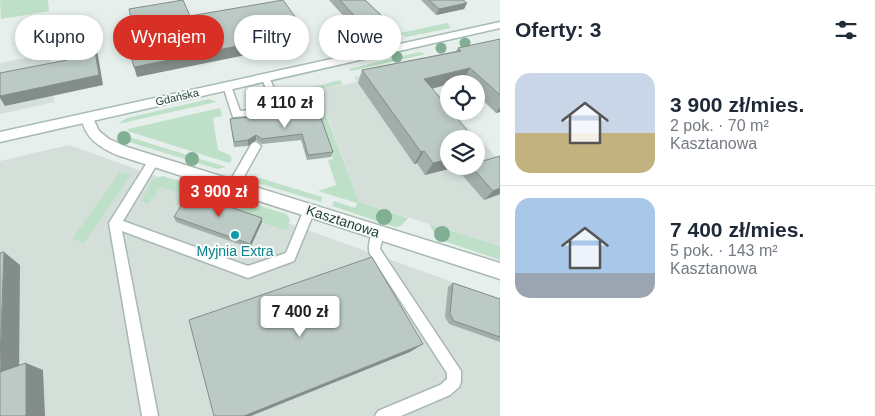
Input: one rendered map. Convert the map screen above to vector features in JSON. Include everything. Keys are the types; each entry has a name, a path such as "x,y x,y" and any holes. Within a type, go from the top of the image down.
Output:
{"main road":[{"name":"Gdańska","path":"0,136 500,25"},
{"name":"Kasztanowa","path":"87,117 88,126 92,134 104,144 500,271"}],"lane":[{"path":"227,86 236,116 252,118 267,112 269,86 265,77"},
{"path":"233,186 256,146"},
{"path":"150,416 115,223 154,161"},
{"path":"115,223 248,272 290,257 309,210"},
{"path":"378,232 374,250 454,371 454,382 445,390 383,416"}],"shaded area":[{"path":"15,60 51,60 54,102 0,114 0,63"},
{"path":"407,64 440,99 440,120 461,120 470,130 440,130 440,175 485,175 485,145 500,161 500,246 359,202 323,104 326,102 321,89 357,82 354,77"},
{"path":"69,145 500,299 500,416 0,416 0,161"}],"green space":[{"path":"0,0 48,0 49,11 15,15 15,17 1,19"},
{"path":"447,23 451,28 406,37 401,33"},
{"path":"419,52 426,54 401,60 401,56"},
{"path":"386,60 400,60 351,71 349,69"},
{"path":"340,80 342,84 320,89 325,102 322,104 359,202 408,218 401,226 395,227 332,206 334,201 355,208 357,203 318,191 336,185 328,160 333,159 313,95 276,97"},
{"path":"209,99 216,102 118,124 127,118"},
{"path":"220,108 222,116 213,118 218,150 230,155 232,160 229,163 127,131 128,129"},
{"path":"125,136 226,167 217,169 126,141 122,139"},
{"path":"120,172 131,175 84,243 72,239"},
{"path":"163,176 286,214 290,219 287,231 161,187 148,204 141,201 152,180"},
{"path":"260,178 322,197 321,202 258,183"},
{"path":"429,224 500,246 500,260 438,239"}],"building":[{"path":"183,0 190,15 130,15 129,9"},
{"path":"283,0 294,15 234,15 234,47 224,49 224,15 196,15"},
{"path":"340,0 365,0 381,15 354,15"},
{"path":"429,0 463,0 467,3 439,9"},
{"path":"500,39 500,95 485,82 485,75 478,75 470,68 424,79 440,98 440,120 458,120 467,130 440,130 440,161 433,163 424,151 421,152 362,70 461,51 458,48"},
{"path":"67,60 96,60 99,75 0,96 0,73"},
{"path":"132,60 168,60 134,67"},
{"path":"318,110 333,152 308,155 302,134 262,139 256,135 248,140 234,142 230,119"},
{"path":"500,156 500,188 493,191 479,175 485,175 485,160"},
{"name":"Myjnia Extra","path":"189,193 262,218 250,244 174,217"},
{"path":"4,252 0,361 0,253"},
{"path":"372,257 423,344 244,416 214,416 189,320"},
{"path":"453,283 500,299 500,337 454,321 450,314"},
{"path":"26,363 26,416 0,416 0,372"}],"place":[{"name":"Myjnia Extra","path":"235,235"}]}
